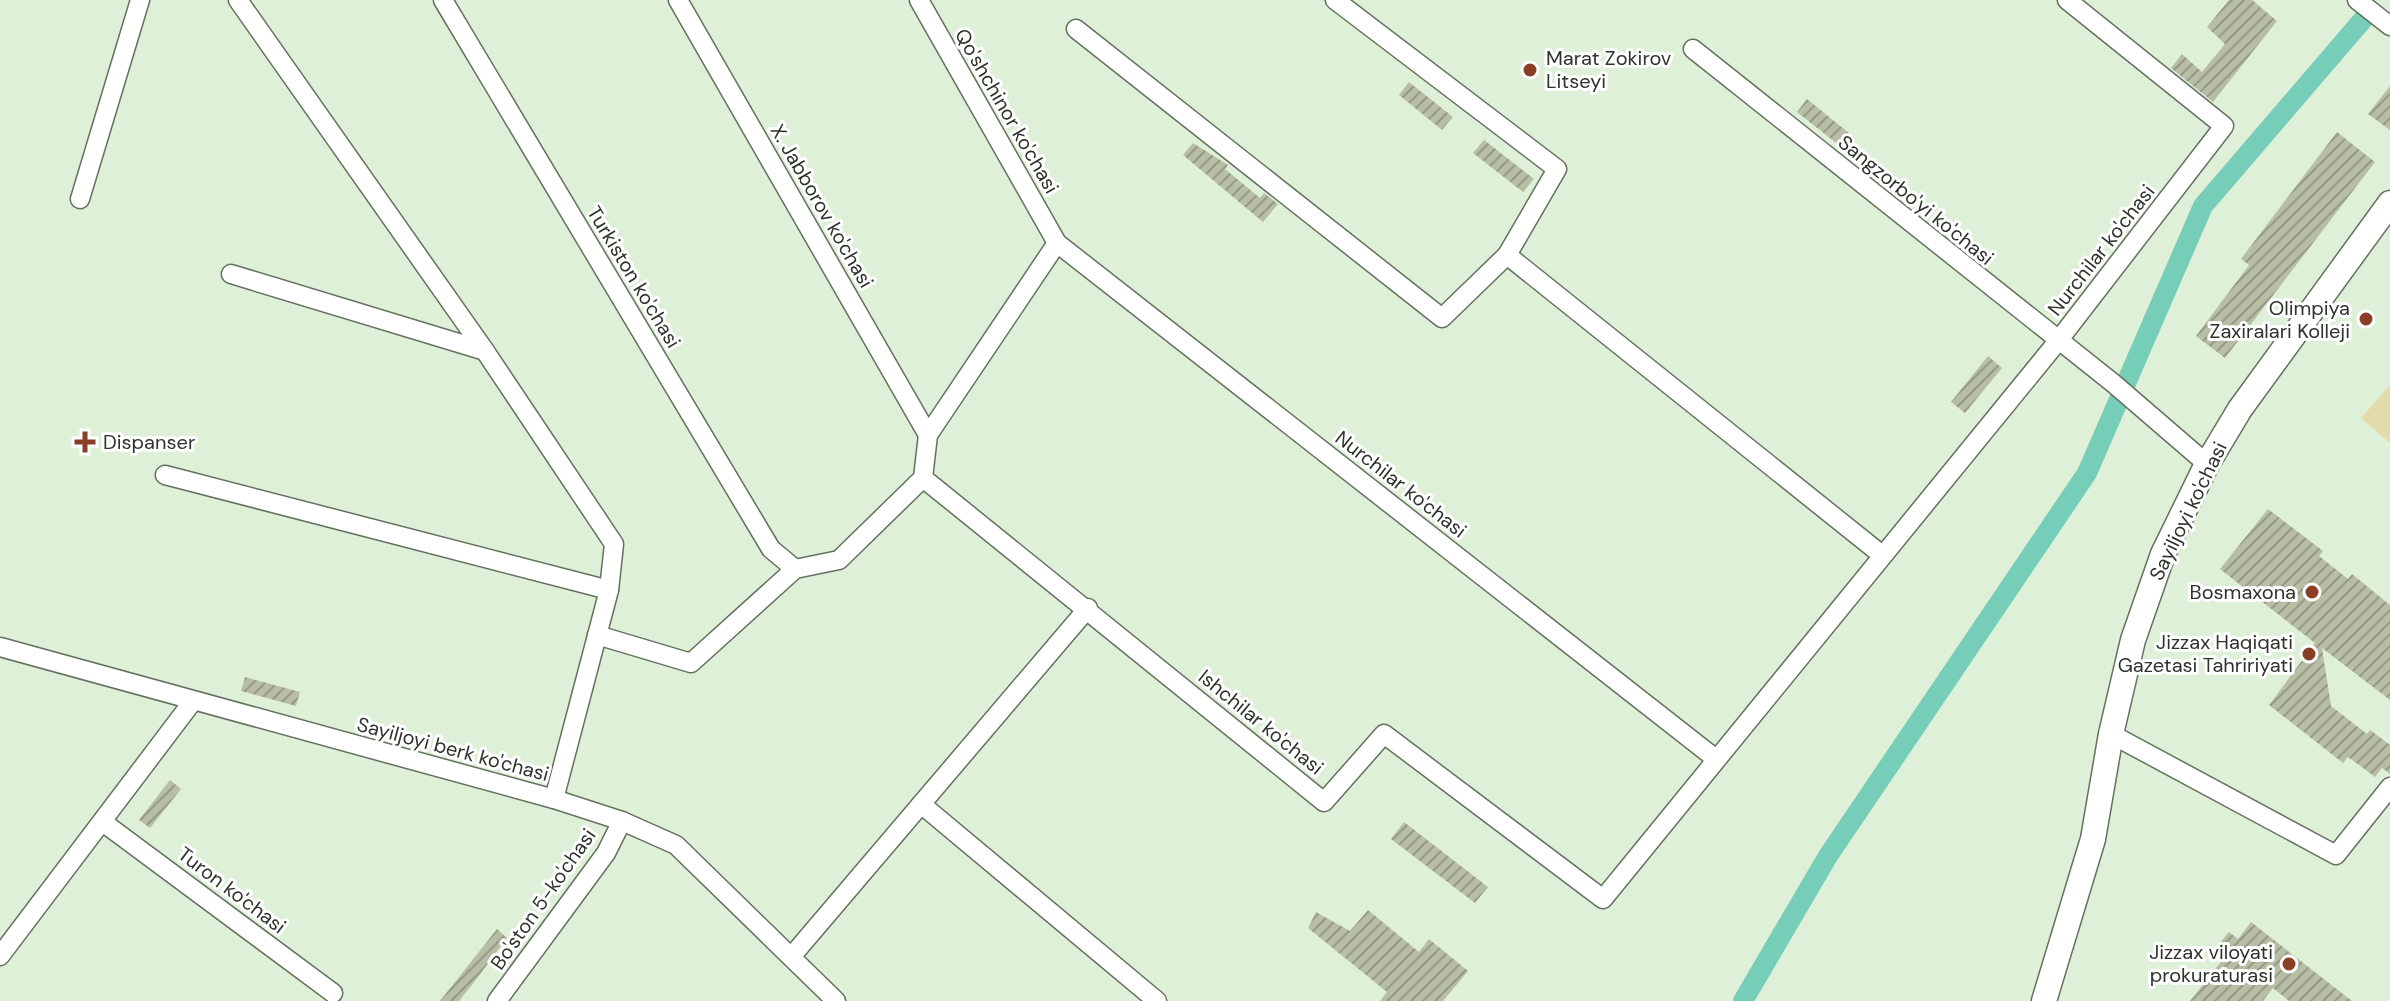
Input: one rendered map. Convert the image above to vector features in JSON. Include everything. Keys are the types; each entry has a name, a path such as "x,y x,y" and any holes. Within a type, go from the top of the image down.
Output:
{"main road":[{"name":"Sayiljoyi ko'chasi","path":"2044,1001 2093,839 2111,734 2133,640 2163,554 2207,464 2240,409 2390,203"}],"street":[{"path":"80,199 140,0"},
{"path":"238,0 485,351 614,544 609,590 554,799"},
{"name":"Turkiston ko'chasi","path":"443,0 771,549 795,569"},
{"name":"X. Jabborov ko'chasi","path":"678,0 928,435"},
{"name":"Qo'shchinor ko'chasi","path":"919,0 1057,243"},
{"path":"1076,29 1442,318 1507,255 1557,169 1335,0"},
{"name":"Nurchilar ko'chasi","path":"1603,899 2058,341 2224,126 2067,0"},
{"path":"2357,0 2390,26"},
{"name":"Sangzorbo'yi ko'chasi","path":"1693,49 2113,383 2207,464"},
{"path":"597,635 691,663 795,569 839,560 923,478 928,435 1057,243"},
{"name":"Nurchilar ko'chasi","path":"1057,243 1716,759"},
{"path":"1507,255 1882,555"},
{"path":"231,274 485,351"},
{"path":"165,475 609,590"},
{"name":"Ishchilar ko'chasi","path":"923,478 1088,608 1324,802 1384,734 1603,899"},
{"path":"791,957 1088,608"},
{"name":"Sayiljoyi berk ko'chasi","path":"0,647 554,799 622,821 676,845 836,1001"},
{"path":"0,956 104,823 193,701"},
{"path":"2111,734 2336,855 2390,787"},
{"path":"921,804 1157,1001"},
{"name":"Bo'ston 5-ko'chasi","path":"497,1001 606,853 622,821"},
{"name":"Turon ko'chasi","path":"104,823 333,993"}],"shaded area":[{"path":"2390,385 2390,443 2361,418"}],"building":[{"path":"2229,0 2252,0 2277,21 2213,102 2171,68 2182,54 2202,72 2225,44 2207,27"},
{"path":"1409,82 1453,117 1442,130 1399,95"},
{"path":"2390,86 2390,130 2368,114"},
{"path":"1807,99 1855,138 1845,150 1797,112"},
{"path":"2337,132 2375,162 2225,358 2196,336 2249,265 2241,259"},
{"path":"1484,140 1534,179 1523,192 1473,153"},
{"path":"1193,143 1228,165 1225,169 1260,198 1264,193 1278,204 1263,222 1183,155"},
{"path":"1988,356 2002,368 1965,413 1951,402"},
{"name":"Bosmaxona","path":"2268,509 2323,551 2319,556 2348,579 2352,574 2390,605 2390,700 2322,648 2331,706 2367,734 2370,730 2390,745 2390,774 2382,768 2375,777 2348,757 2343,763 2269,705 2315,643 2220,569"},
{"path":"245,677 300,692 296,706 241,691"},
{"path":"170,780 181,789 150,828 139,820"},
{"path":"1404,822 1488,887 1475,903 1391,839"},
{"path":"1368,910 1419,952 1429,939 1468,971 1443,1001 1380,1001 1387,992 1308,928 1316,912 1350,931"},
{"path":"2251,922 2352,1001 2289,1001 2273,988 2263,1001 2190,1001 2227,954 2217,946 2229,932 2238,939"},
{"path":"497,929 507,938 459,1001 440,1001"}],"waterway":[{"path":"1743,1001 1828,856 2087,473 2203,206 2366,16"}],"place":[{"name":"Marat Zokirov Litseyi","path":"1530,70"},
{"name":"Olimpiya Zaxiralari Kolleji","path":"2366,319"},
{"name":"Dispanser","path":"85,442"},
{"name":"Bosmaxona","path":"2312,592"},
{"name":"Jizzax Haqiqati Gazetasi Tahririyati","path":"2309,654"},
{"name":"Jizzax viloyati prokuraturasi","path":"2289,964"}]}
